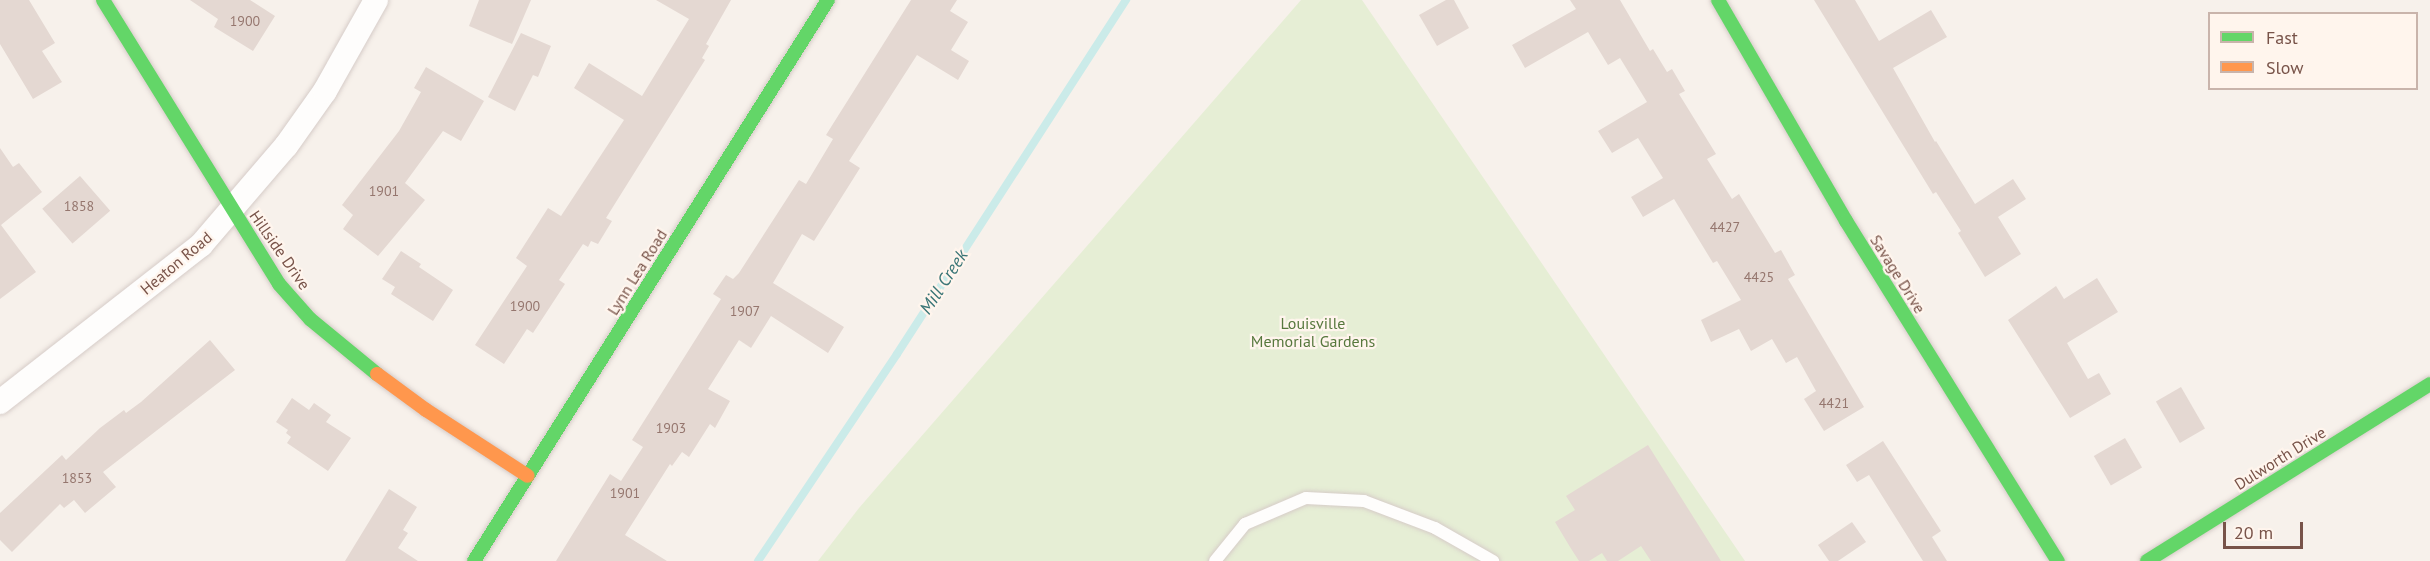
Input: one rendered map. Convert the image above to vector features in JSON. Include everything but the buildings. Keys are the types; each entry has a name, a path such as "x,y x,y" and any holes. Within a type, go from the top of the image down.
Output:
{"street":[{"name":"Hillside Drive","path":"103,0 279,284 310,319 352,356 417,403 528,476"},
{"name":"Heaton Road","path":"0,402 201,246 286,146 325,91 376,0"},
{"name":"Lynn Lea Road","path":"474,561 828,0"},
{"name":"Savage Drive","path":"1718,0 1846,221 2058,561"},
{"name":"Dulworth Drive","path":"2147,561 2430,384"}],"lane":[{"path":"1215,561 1245,524 1306,498 1364,501 1435,528 1494,561"}],"green space":[{"name":"Louisville Memorial Gardens","path":"1301,0 1362,0 1745,561 818,561 859,508"}],"waterway":[{"name":"Mill Creek","path":"758,561 897,354 1126,0"}],"traffic: fast":[{"path":"103,0 279,284 310,319 377,374"},
{"path":"474,561 828,0"},
{"path":"1718,0 1846,221 2058,561"},
{"path":"2147,561 2430,384"}],"traffic: slow":[{"path":"377,374 426,410 528,476"}]}
